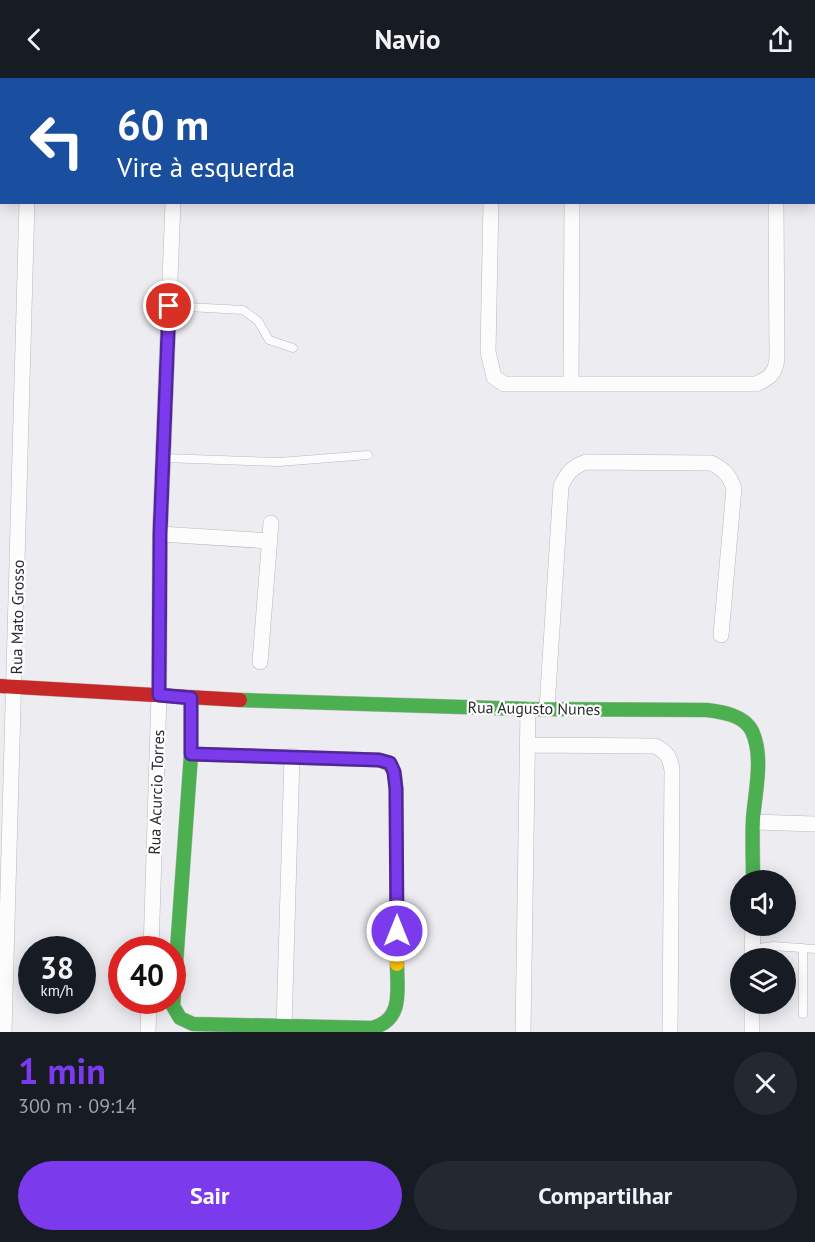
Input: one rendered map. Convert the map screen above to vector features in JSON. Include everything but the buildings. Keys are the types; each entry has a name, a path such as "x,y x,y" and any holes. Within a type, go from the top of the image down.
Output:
{"street":[{"name":"Rua Mato Grosso","path":"4,1032 7,687 27,204"},
{"name":"Rua Acurcio Torres","path":"151,936 159,695 160,534 173,204"},
{"path":"491,204 488,352 494,377 504,384 756,384 768,379 776,370 777,357 776,204"},
{"path":"571,384 572,204"},
{"path":"548,708 561,486 566,474 574,466 586,462 711,463 723,469 730,477 734,489 721,635"},
{"path":"260,662 271,523"},
{"path":"160,534 270,541"},
{"name":"Rua Augusto Nunes","path":"7,687 191,698 528,709 708,710 727,713 745,722 752,731 758,758 753,822 753,870"},
{"path":"191,698 191,754 173,1006 176,1016 181,1021 193,1024 372,1028 385,1025 393,1016 397,1001 394,772 390,763 379,760 292,756 191,754"},
{"path":"523,1032 528,709"},
{"path":"528,745 656,746 664,750 670,758 672,782 670,1032"},
{"path":"284,1026 292,756"},
{"path":"753,822 815,824"},
{"path":"148,1032 149,1014"},
{"path":"752,1014 752,1032"}],"lane":[{"path":"169,306 243,310 258,321 269,340 293,348"},
{"path":"164,458 279,462 368,454"},
{"path":"768,948 773,946 815,949"},
{"path":"803,948 803,1014"}],"traffic: fast":[{"path":"240,700 528,709 707,710 732,715 744,721 752,731 758,752 753,827 753,870"},
{"path":"191,754 173,1006 180,1018 193,1024 372,1028 382,1024 394,1011 398,994 397,964"}],"traffic: slow":[{"path":"191,754 379,760 392,767 396,789 397,964"}],"traffic: jam":[{"path":"0,686 240,700"}],"route":[{"path":"169,306 160,534 159,695 191,698 191,754 292,756 379,760 390,763 394,772 396,789 397,931"}]}
